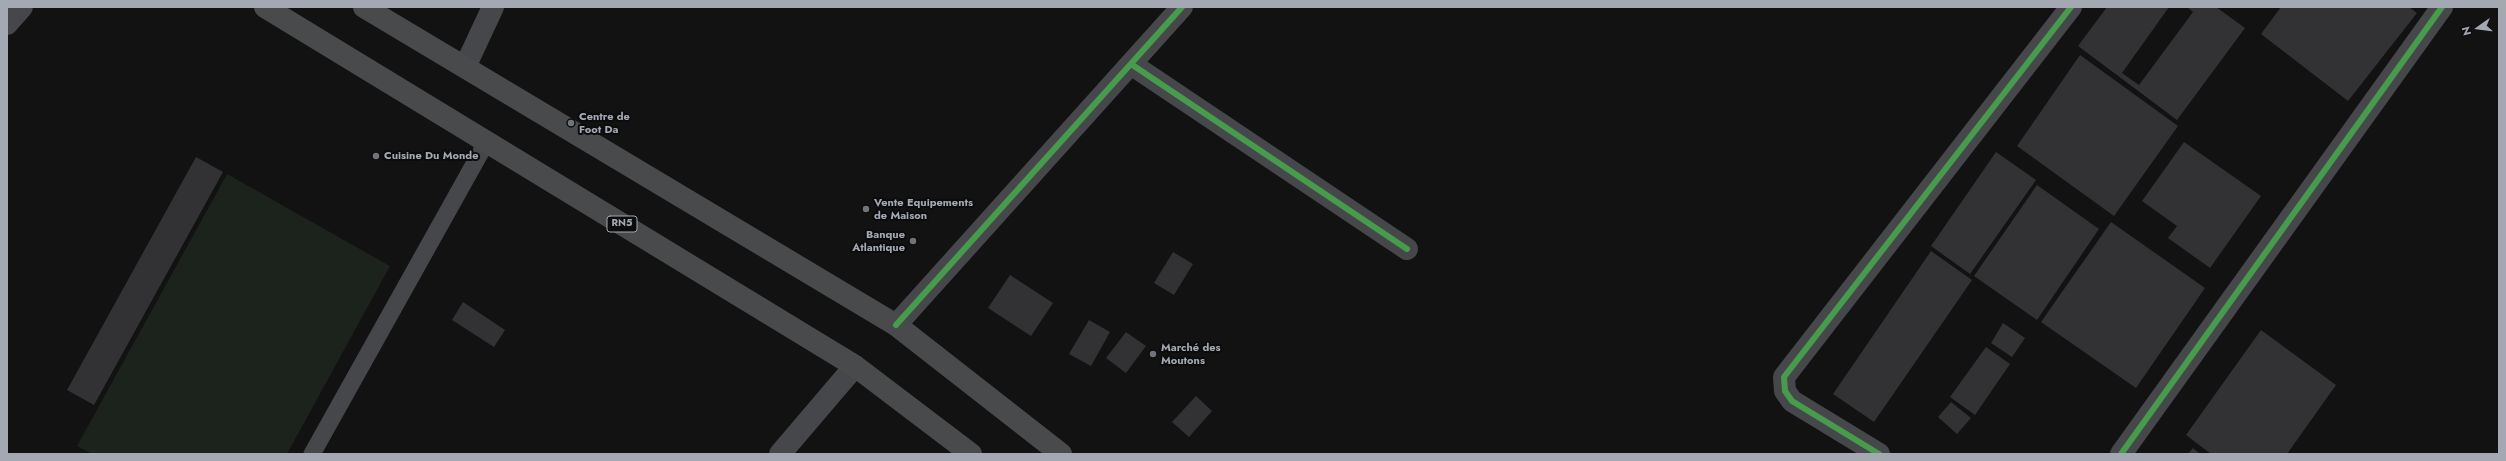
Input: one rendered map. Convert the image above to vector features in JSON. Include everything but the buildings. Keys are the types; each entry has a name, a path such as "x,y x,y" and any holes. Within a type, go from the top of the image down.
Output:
{"highway":[{"name":"RN5","path":"265,7 855,366 971,454"},
{"path":"364,7 896,325 1060,454"}],"street":[{"path":"7,24 22,7"},
{"path":"465,67 493,7"},
{"path":"896,325 1182,7"},
{"path":"1879,454 1792,401 1784,391 1784,376 2071,7"},
{"path":"2121,454 2442,7"},
{"path":"1131,64 1407,249"},
{"path":"780,454 855,366"}],"lane":[{"path":"312,454 486,141"}],"shaded area":[{"path":"227,174 390,266 287,454 92,454 77,446"}],"cycle path":[{"path":"896,325 1182,7"},
{"path":"1879,454 1792,401 1785,391 1784,377 2071,7"},
{"path":"2121,454 2442,7"},
{"path":"1131,64 1407,249"}],"place":[{"name":"Centre de Foot Da","path":"571,123"},
{"name":"Cuisine Du Monde","path":"376,156"},
{"name":"Vente Equipements de Maison","path":"866,209"},
{"name":"Banque Atlantique","path":"913,241"},
{"name":"Marché des Moutons","path":"1153,354"}]}
